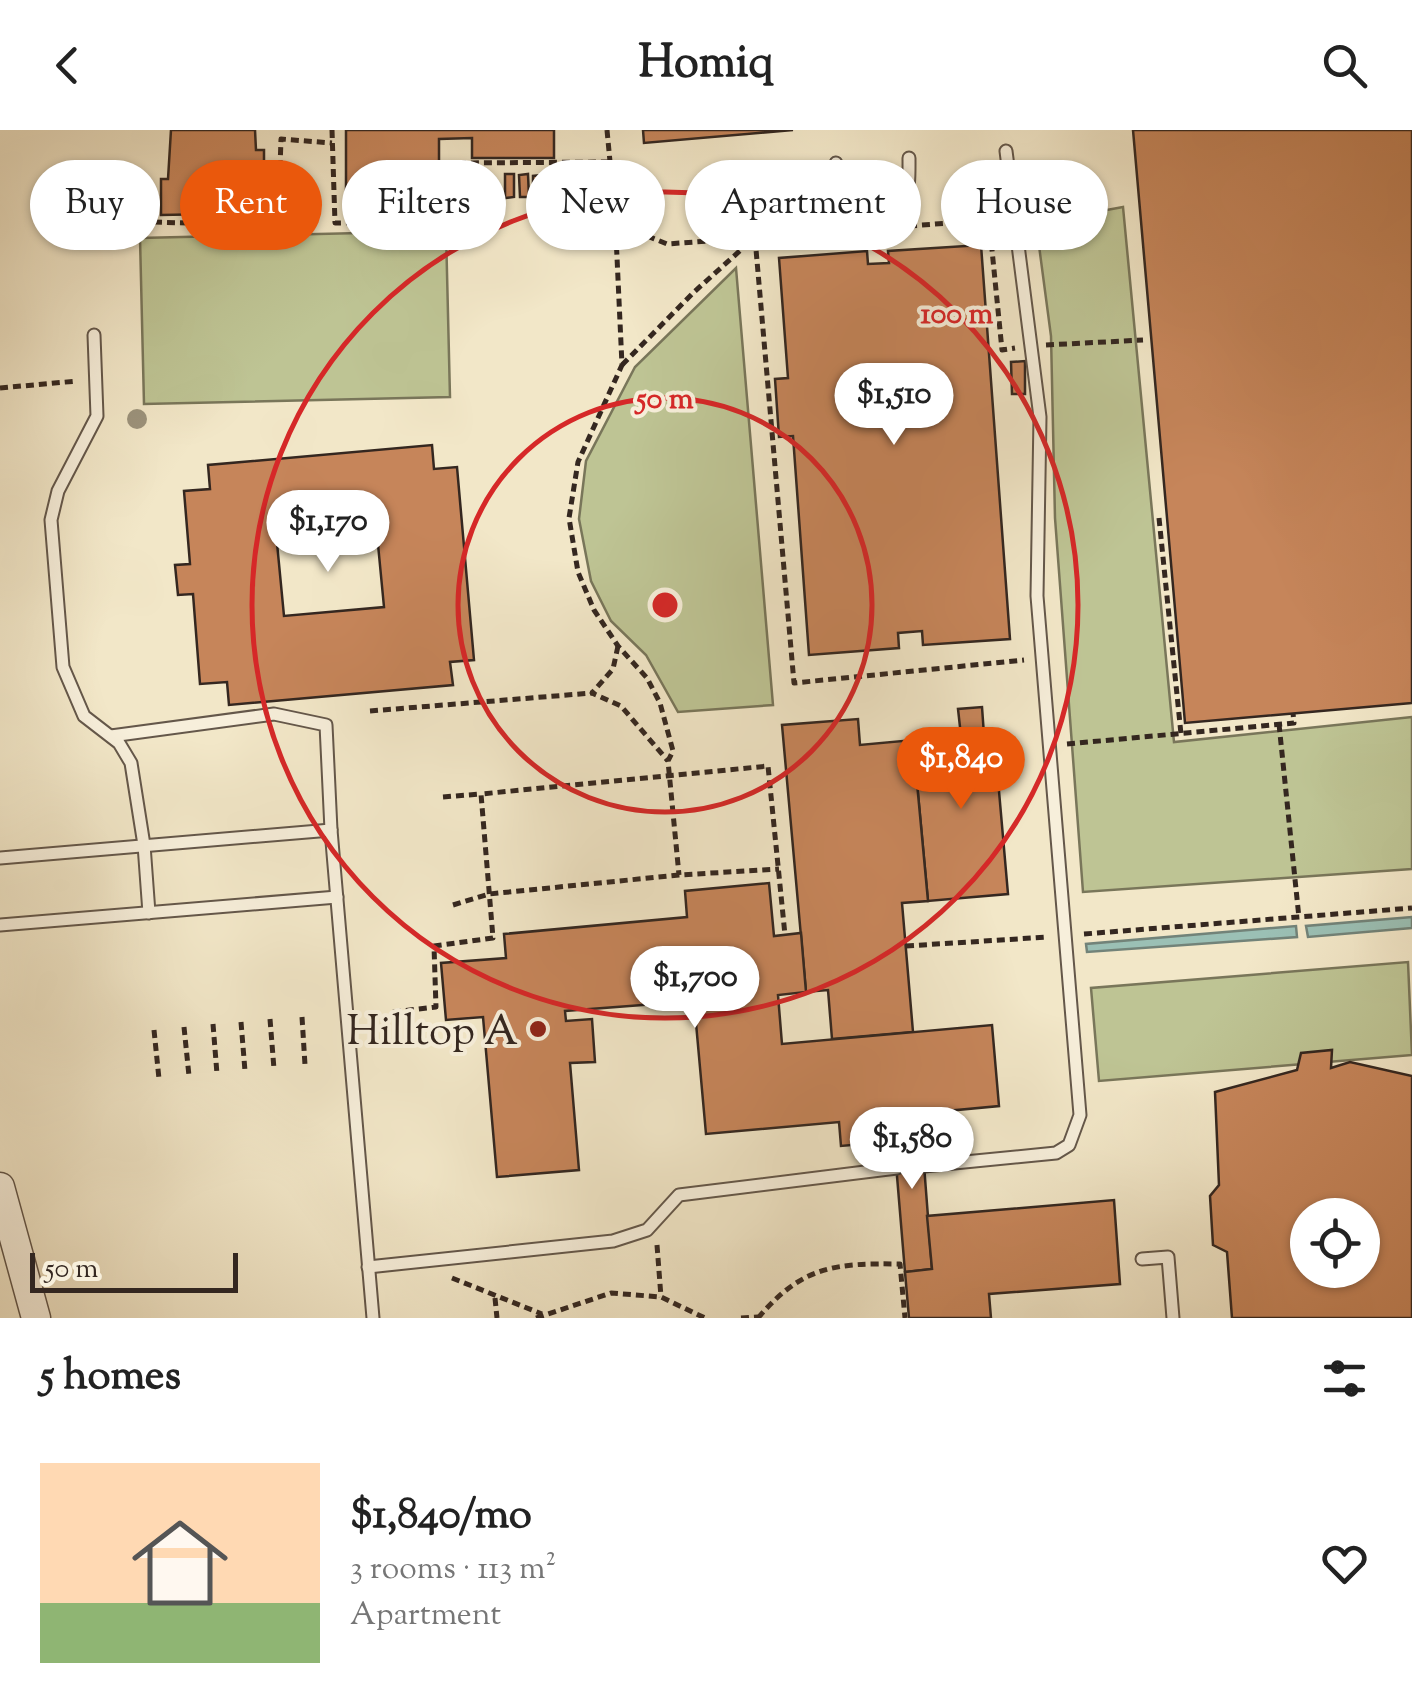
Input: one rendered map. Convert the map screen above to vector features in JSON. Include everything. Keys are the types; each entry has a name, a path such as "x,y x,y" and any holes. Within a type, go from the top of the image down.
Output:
{"street":[{"path":"0,1187 36,1318"}],"lane":[{"path":"924,1166 1056,1154 1069,1145 1080,1115 1037,596 1040,416 1006,152"},
{"path":"94,336 97,416 58,492 51,520 63,667 84,716 120,743 131,763 150,912"},
{"path":"111,736 274,714 326,725 331,830 373,1318"},
{"path":"0,858 331,830"},
{"path":"0,926 337,898"},
{"path":"368,1267 613,1241 636,1235 679,1195 896,1168"},
{"path":"1142,1260 1168,1257 1174,1318"}],"path":[{"path":"332,130 336,223 452,221 452,163 526,163"},
{"path":"607,130 610,160"},
{"path":"160,222 278,226 280,140 332,143"},
{"path":"617,250 622,365"},
{"path":"679,875 668,761 672,751 660,703 647,678 618,646 594,610 578,572 569,518 578,462 622,365 741,250"},
{"path":"756,250 794,683 1041,658"},
{"path":"0,388 83,381"},
{"path":"1158,518 1181,734"},
{"path":"592,693 613,670 618,646"},
{"path":"370,711 592,693 621,706 668,761"},
{"path":"1049,745 1294,723 1292,714"},
{"path":"1279,724 1299,918"},
{"path":"444,798 768,766 785,934"},
{"path":"392,1012 436,1006 434,946 493,938 481,794"},
{"path":"452,905 489,894 780,869"},
{"path":"906,946 1412,908"},
{"path":"302,1017 306,1065"},
{"path":"270,1020 274,1068"},
{"path":"241,1022 245,1071"},
{"path":"213,1024 217,1074"},
{"path":"184,1027 189,1076"},
{"path":"154,1030 159,1079"},
{"path":"655,1220 661,1297"},
{"path":"741,1318 758,1317 788,1288 831,1266 873,1264 900,1264 905,1318"},
{"path":"444,1275 539,1316 611,1293 661,1297 705,1318"},
{"path":"495,1298 498,1318"}],"green space":[{"path":"1123,207 1174,742 1412,717 1412,869 1083,892 1055,518 1051,336 1040,250 1108,250 1108,210"},
{"path":"342,233 342,250 446,250 450,397 144,404 140,250 160,250 160,238 180,237 180,250 322,250 322,234"},
{"path":"736,268 773,705 678,712 646,655 611,621 591,581 579,519 586,461 635,367"},
{"path":"1408,962 1412,1055 1099,1081 1091,988"}],"water":[{"path":"1412,917 1412,928 1308,937 1306,926"},
{"path":"1296,926 1297,937 1087,952 1086,944"}],"building":[{"path":"171,130 255,130 256,150 264,150 264,160 180,160 180,215 161,215 161,179 168,179"},
{"path":"346,130 554,130 554,158 472,158 472,138 439,139 439,160 346,160"},
{"path":"643,130 793,130 644,143"},
{"path":"1133,130 1412,130 1412,703 1185,723"},
{"path":"506,174 514,174 514,197 506,198"},
{"path":"526,174 526,197 520,197 519,175"},
{"path":"981,250 1010,639 923,645 922,631 898,633 899,648 809,655 793,436 779,437 775,379 788,378 779,258 867,251 868,264 889,263 888,251"},
{"path":"1025,361 1025,394 1012,394 1011,362"},
{"path":"432,445 434,469 457,467 474,660 450,662 453,685 229,705 227,682 200,684 193,594 178,595 175,565 190,564 184,491 210,489 208,465","holes":["377,534 384,607 284,616 277,543"]},
{"path":"982,707 984,735 994,734 1008,894 928,901 913,740 961,736 958,709"},
{"path":"858,719 860,745 913,740 928,901 902,903 913,1032 832,1039 828,990 806,992 782,725"},
{"name":"Hilltop A","path":"769,883 774,936 801,933 806,992 778,995 782,1044 992,1025 999,1106 883,1117 885,1142 841,1146 839,1122 706,1134 694,1001 565,1011 566,1021 592,1019 595,1062 570,1063 579,1170 497,1177 483,1017 446,1020 441,963 506,958 504,934 687,917 685,891"},
{"path":"1332,1050 1331,1068 1350,1062 1412,1076 1412,1318 1232,1318 1227,1252 1213,1245 1210,1196 1219,1185 1215,1092 1297,1070 1301,1053"},
{"path":"920,1113 932,1269 905,1272 892,1116"},
{"path":"1114,1200 1120,1284 989,1294 991,1318 909,1318 905,1272 932,1269 927,1216"}],"place":[{"name":"Hilltop A","path":"538,1029"}]}
